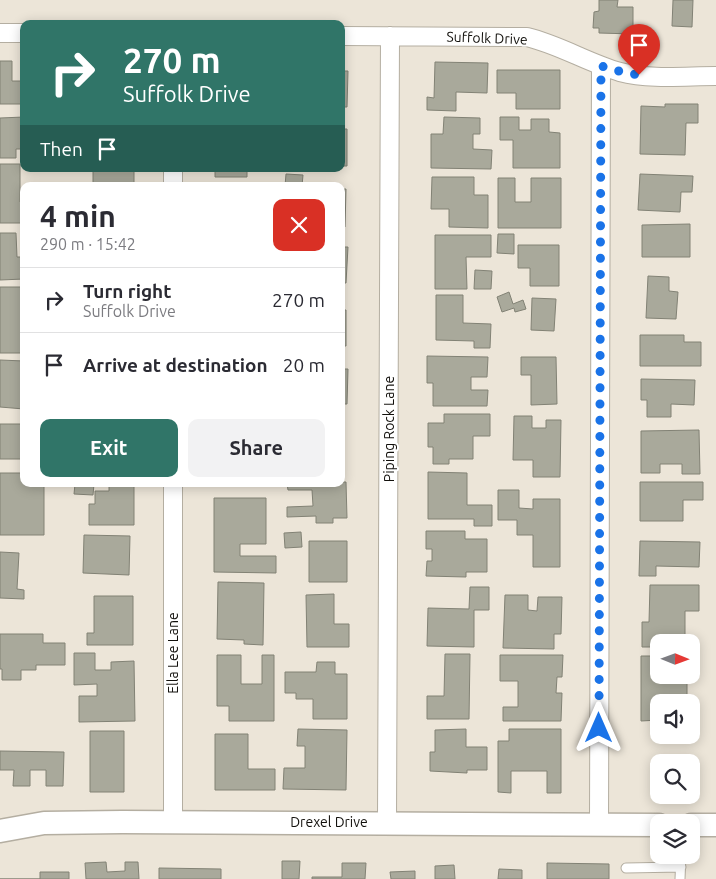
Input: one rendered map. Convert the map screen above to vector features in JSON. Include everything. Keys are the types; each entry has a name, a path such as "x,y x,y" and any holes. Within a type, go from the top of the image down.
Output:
{"street":[{"path":"0,33 20,33"},
{"name":"Suffolk Drive","path":"345,36 527,37 547,42 601,66 622,72 639,75 716,76"},
{"name":"Piping Rock Lane","path":"387,822 390,36"},
{"path":"599,825 601,66"},
{"name":"Ella Lee Lane","path":"173,487 173,822"},
{"name":"Drexel Drive","path":"0,831 44,823 387,822 650,825"},
{"path":"700,825 716,825"}],"lane":[{"path":"680,864 680,879"},
{"path":"626,868 680,867"}],"building":[{"path":"599,0 618,0 617,7 633,7 633,34 599,33 599,28 593,28 594,12 599,11"},
{"path":"673,0 693,0 692,27 672,26"},
{"path":"0,61 12,61 12,81 20,81 20,104 0,104"},
{"path":"435,62 488,63 487,93 456,92 456,111 427,110 427,97 434,98"},
{"path":"497,70 560,70 560,109 516,109 516,93 497,93"},
{"path":"345,71 348,71 347,107 345,107"},
{"path":"665,104 698,104 698,123 686,123 685,155 640,154 641,106 665,107"},
{"path":"20,117 20,149 16,149 16,158 0,158 0,118"},
{"path":"444,117 480,118 480,134 473,134 473,149 492,150 491,169 431,168 431,134 443,134"},
{"path":"500,117 519,117 519,130 531,130 531,119 549,119 549,132 560,133 560,168 513,168 513,140 500,140"},
{"path":"345,129 347,129 347,166 345,166"},
{"path":"0,164 20,164 20,223 0,223"},
{"path":"93,172 134,172 134,182 93,182"},
{"path":"215,172 247,172 247,177 215,177"},
{"path":"286,174 303,175 302,182 285,182"},
{"path":"640,174 693,176 692,192 681,192 680,212 638,210"},
{"path":"432,177 474,177 474,195 488,195 488,228 449,227 449,209 431,209"},
{"path":"498,178 515,178 515,202 531,202 531,178 561,178 561,228 498,228"},
{"path":"345,189 346,189 345,227"},
{"path":"690,224 690,257 642,257 642,225"},
{"path":"0,233 16,233 17,257 20,257 20,279 0,280"},
{"path":"498,234 514,234 514,254 497,253"},
{"path":"435,235 491,235 491,257 466,257 467,289 435,289"},
{"path":"518,245 559,245 559,286 530,286 530,268 518,268"},
{"path":"345,247 348,247 346,283"},
{"path":"475,270 492,271 491,289 474,289"},
{"path":"648,276 669,277 669,291 678,292 676,319 646,318"},
{"path":"0,287 20,287 20,353 0,353"},
{"path":"509,292 513,304 523,300 526,309 515,312 514,308 502,312 497,297"},
{"path":"436,295 463,295 463,323 491,324 490,348 474,348 474,341 436,340"},
{"path":"532,298 556,299 554,331 531,330"},
{"path":"345,310 346,310 345,346"},
{"path":"640,335 684,335 684,342 701,342 701,366 640,366"},
{"path":"427,356 488,357 487,377 471,377 471,390 488,390 487,406 433,406 433,383 427,383"},
{"path":"521,357 556,357 557,404 531,405 531,375 521,375"},
{"path":"0,360 20,361 20,409 0,407"},
{"path":"345,369 348,369 347,404 345,404"},
{"path":"641,379 695,380 694,405 671,404 671,417 647,417 647,400 641,400"},
{"path":"444,414 490,414 490,436 473,436 473,459 449,459 449,464 433,464 433,447 428,447 428,423 444,423"},
{"path":"514,416 532,416 532,428 546,428 546,420 561,420 560,477 533,477 533,460 513,460"},
{"path":"0,424 20,424 20,459 0,459"},
{"path":"699,430 700,474 682,474 682,464 660,464 660,473 641,473 641,431"},
{"path":"428,472 467,473 467,505 492,505 492,526 474,526 474,519 428,519"},
{"path":"0,473 20,473 20,487 44,487 44,535 0,535"},
{"path":"346,482 347,518 333,518 333,523 316,523 316,516 287,517 287,507 313,506 312,490 288,490 288,487 345,487"},
{"path":"640,482 703,482 703,500 683,500 683,521 640,521"},
{"path":"75,487 94,487 93,495 74,494"},
{"path":"109,487 134,487 134,525 89,525 89,504 95,504 95,491 109,491"},
{"path":"498,490 519,490 519,508 533,509 533,499 560,499 560,567 533,567 533,535 517,535 517,520 498,520"},
{"path":"214,498 266,498 266,544 240,544 240,556 276,556 276,573 214,572"},
{"path":"426,531 465,531 465,539 487,539 487,572 466,572 466,577 426,576 427,561 432,561 432,549 426,549"},
{"path":"301,532 302,547 285,548 284,533"},
{"path":"84,535 130,536 129,575 83,573"},
{"path":"309,541 347,541 347,582 309,582"},
{"path":"640,541 700,542 699,567 656,566 656,576 639,576"},
{"path":"0,552 19,553 17,589 24,590 24,599 0,598"},
{"path":"218,582 264,583 263,645 244,644 244,640 217,639"},
{"path":"650,585 699,585 699,611 685,611 685,634 650,634 650,647 642,647 642,622 649,622"},
{"path":"470,587 489,587 489,610 474,610 474,647 427,646 428,608 469,609"},
{"path":"334,594 334,624 349,624 349,647 307,647 306,595"},
{"path":"505,595 528,595 528,610 537,611 538,597 562,597 561,634 554,634 554,649 503,648"},
{"path":"94,596 133,596 133,645 87,645 87,633 94,633"},
{"path":"0,634 43,634 43,643 65,643 65,665 36,665 36,670 21,670 21,680 2,680 2,669 0,669"},
{"path":"74,653 95,653 95,670 111,670 111,662 134,661 135,721 79,722 79,696 97,696 97,684 74,685"},
{"path":"445,654 470,654 469,719 427,719 427,696 444,696"},
{"path":"217,655 241,655 241,684 262,684 262,655 274,655 274,721 229,721 229,706 217,706"},
{"path":"500,655 563,655 562,677 557,677 556,693 562,693 561,721 503,721 503,707 518,707 518,681 500,681"},
{"path":"641,656 650,656 650,684 687,684 687,694 650,694 650,720 641,721"},
{"path":"317,662 335,662 335,674 347,674 347,719 313,719 313,699 296,699 296,693 285,693 285,672 316,672"},
{"path":"298,729 347,730 346,790 283,789 284,768 305,768 305,746 297,746"},
{"path":"466,729 466,747 487,747 487,770 467,770 467,773 430,771 430,752 435,752 435,730"},
{"path":"509,729 561,729 561,793 547,793 547,771 511,771 511,793 498,792 498,741 509,741"},
{"path":"90,731 124,731 124,792 90,792"},
{"path":"215,734 248,734 248,769 275,769 275,790 215,790"},
{"path":"0,751 64,752 63,786 46,786 46,770 30,770 30,786 13,786 14,770 0,770"},
{"path":"282,861 300,861 299,879 282,879"},
{"path":"106,862 107,872 125,871 125,862 138,862 139,879 86,879 85,863"},
{"path":"342,863 366,863 365,879 312,879 312,877 342,877"},
{"path":"547,863 609,864 609,879 547,879"},
{"path":"454,865 455,879 435,879 435,866"},
{"path":"159,868 221,869 221,879 159,879"},
{"path":"499,869 522,870 522,879 498,879"},
{"path":"415,871 415,879 391,879 390,872"},
{"path":"40,872 69,872 69,879 40,879"}],"route":[{"path":"599,728 601,66 639,75"}]}
